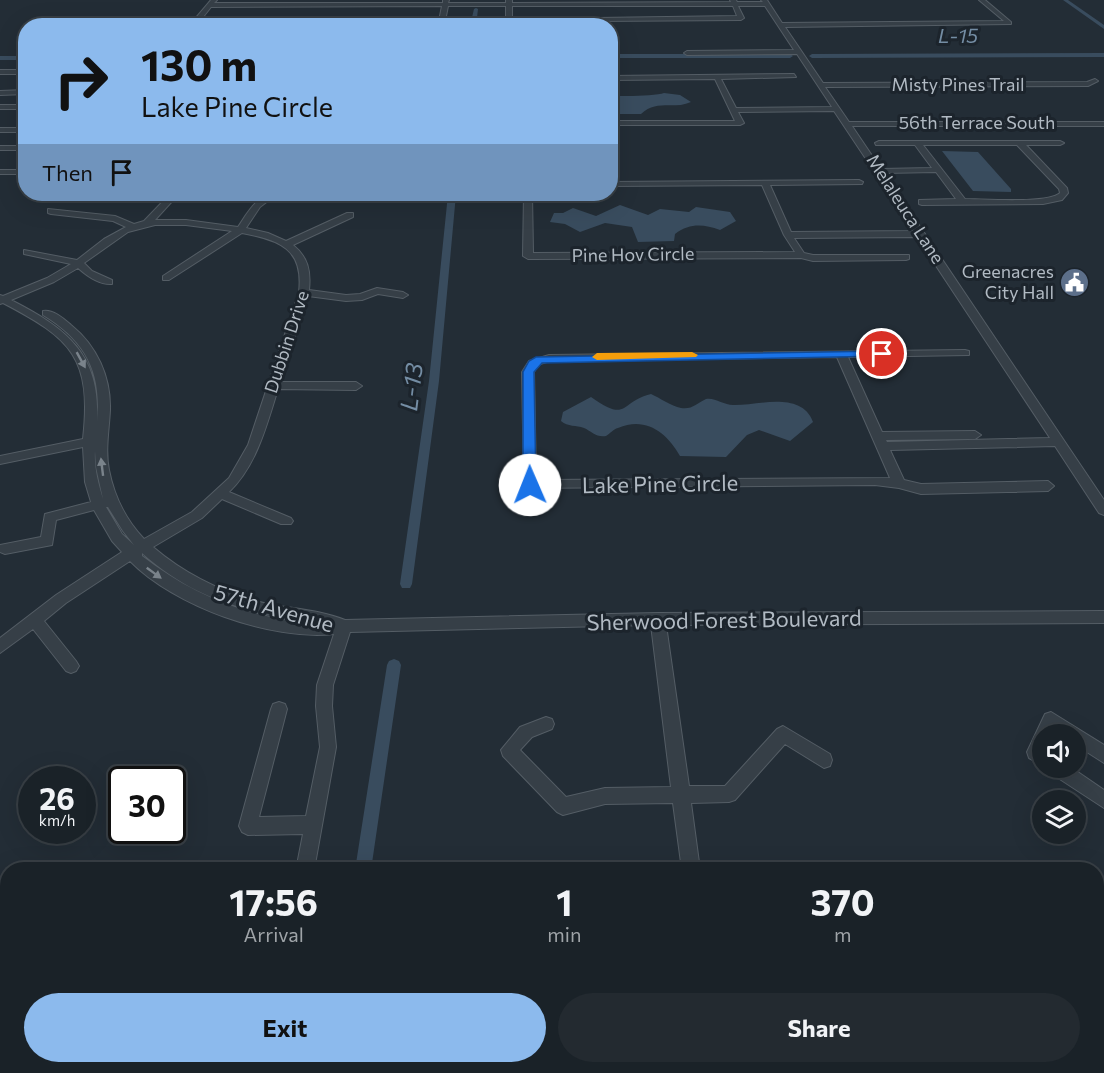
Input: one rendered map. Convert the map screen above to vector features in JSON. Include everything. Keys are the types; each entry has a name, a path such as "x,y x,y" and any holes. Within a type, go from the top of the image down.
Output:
{"street":[{"path":"782,26 1008,25 1008,20 982,0"},
{"path":"199,18 212,2 553,5 765,2"},
{"name":"Melaleuca Lane","path":"765,2 849,124 1104,510"},
{"path":"442,18 445,3"},
{"path":"618,21 742,17 735,3"},
{"path":"596,4 599,18"},
{"path":"432,13 443,13"},
{"path":"202,14 214,14"},
{"path":"687,53 800,52"},
{"path":"0,72 18,72"},
{"path":"618,78 794,76"},
{"path":"618,123 740,123 717,77"},
{"name":"Misty Pines Trail","path":"822,85 1080,84 1095,81"},
{"path":"0,94 18,94"},
{"path":"0,107 18,107"},
{"path":"732,108 837,107"},
{"name":"56th Terrace South","path":"849,124 1104,124"},
{"path":"0,130 18,130"},
{"path":"879,143 1060,143"},
{"path":"917,143 962,201"},
{"path":"922,202 1043,201 1059,198 1064,193 1062,188 1019,143"},
{"path":"0,148 18,148"},
{"path":"880,171 938,170"},
{"path":"0,172 18,172"},
{"path":"618,184 859,182"},
{"path":"765,183 787,232 801,255"},
{"path":"147,223 167,201"},
{"path":"166,278 240,230 263,201"},
{"name":"Pine Hov Circle","path":"528,201 528,256 906,257"},
{"path":"51,211 115,219 134,227"},
{"path":"3,297 27,292 79,263 113,236 147,223 174,221 240,230 267,236 286,244 350,216"},
{"path":"787,232 918,231"},
{"name":"Dubbin Drive","path":"2,644 32,620 137,550 197,515 222,494 239,472 254,445 304,292 307,276 304,264 286,244"},
{"path":"27,252 79,263 89,273 109,282"},
{"path":"304,292 346,298 362,297 377,291 404,295"},
{"name":"57th Avenue","path":"3,297 50,326 78,354 86,369 92,397 95,440 103,475 112,501 137,550"},
{"name":"Lake Pine Circle","path":"965,353 540,359 533,363 528,372 530,485 899,483 921,489 1048,486"},
{"path":"841,354 899,483"},
{"path":"274,384 356,386"},
{"path":"881,441 1055,438"},
{"path":"0,460 95,440"},
{"name":"57th Avenue","path":"95,440 90,479 110,528 137,550 176,588 237,615 323,631 344,626"},
{"path":"222,494 286,521"},
{"path":"6,549 47,541 50,518 112,501"},
{"name":"Sherwood Forest Boulevard","path":"344,626 658,620 1104,617"},
{"path":"32,620 43,628 71,666"},
{"path":"658,620 690,862"},
{"path":"307,862 328,747 324,706 325,685 344,626"},
{"path":"279,709 248,826 314,825"},
{"path":"546,724 526,732 509,750 563,806 605,796 729,794 783,734 824,760"},
{"path":"1086,743 1104,755"},
{"path":"1072,778 1104,800"}],"water":[{"path":"664,93 680,95 691,102 653,107 641,114 618,114 618,96"},
{"path":"942,151 978,152 1011,189 1011,192 973,191"},
{"path":"620,205 648,215 660,209 689,212 696,207 730,212 736,221 720,230 691,226 675,234 674,241 638,242 632,227 605,223 580,232 565,224 550,222 554,213 563,213 573,208 596,216"},
{"path":"651,394 681,408 691,407 706,399 733,405 788,403 799,406 807,412 813,422 790,441 759,430 747,435 726,457 680,456 662,434 655,429 638,424 616,429 603,436 561,421 563,412 591,397 603,405 619,410"}],"waterway":[{"path":"1065,0 1104,27"},
{"name":"L-13","path":"474,18 476,9"},
{"name":"L-15","path":"812,56 1104,55"},
{"name":"L-15","path":"618,56 790,56"},
{"name":"L-15","path":"0,58 18,58"},
{"name":"L-13","path":"406,584 434,381 451,201"},
{"name":"L-13","path":"364,862 394,665"}],"slow traffic":[{"path":"597,357 692,355"}],"place":[{"name":"Greenacres City Hall","path":"1075,282"}],"route":[{"path":"530,485 528,372 533,363 540,359 882,354"}]}
